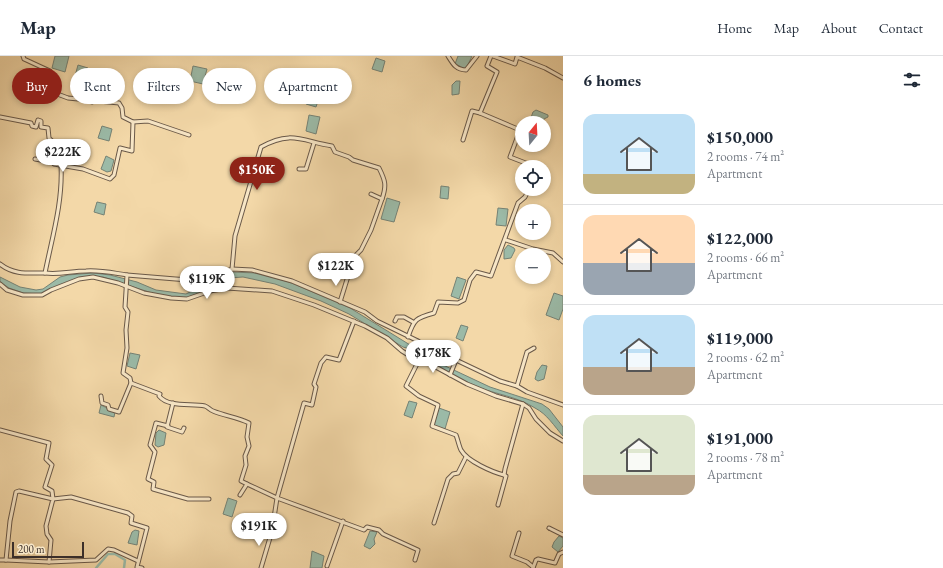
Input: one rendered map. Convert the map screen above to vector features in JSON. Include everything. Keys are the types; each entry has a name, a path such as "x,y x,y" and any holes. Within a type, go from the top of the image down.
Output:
{"street":[{"path":"23,56 24,59 50,71 52,92 70,98"},
{"path":"448,56 454,67 461,70 466,70 477,56"},
{"path":"480,113 497,72 487,66 492,56 515,64 517,57 545,68 563,78"},
{"path":"120,104 122,108 123,117 133,122 148,121 189,135"},
{"path":"463,140 472,111 480,113 520,130 510,157 518,160"},
{"path":"0,117 31,123 32,126 36,127 38,120 41,121 41,127 48,128 49,138 55,144 52,162"},
{"path":"35,159 52,162 61,166 83,169 110,179 114,175 120,148 132,151 133,122"},
{"path":"232,269 235,236 261,146 284,137 303,138 314,143 332,146 335,152 353,160 379,168 386,180 382,199 371,230 361,250 354,257 340,302"},
{"path":"299,169 306,169 314,143"},
{"path":"45,273 58,208 62,179 61,166"},
{"path":"371,194 382,199"},
{"path":"408,337 413,322 434,313 438,302 458,303 464,300 470,280 476,272 491,276 506,240 518,203 526,196"},
{"path":"506,240 532,249 553,253 563,262"},
{"path":"0,264 9,271 55,274 86,271 113,272 126,277 200,281 232,269 252,270 278,276 292,280 365,312 377,321 438,354 456,360 500,381 517,386 527,392 563,405"},
{"path":"0,284 7,290 23,295 33,296 42,295 79,279 92,277 125,284 144,293 182,299 187,299 210,290 227,288 272,291 314,305 354,321 387,338 402,351 466,384 496,396 523,404 550,433 563,441"},
{"path":"101,396 102,403 108,405 109,409 119,412 131,383 130,378 123,373 127,348 126,330 128,312 125,307 126,277"},
{"path":"395,321 397,316 404,317 413,322"},
{"path":"261,568 272,531 277,498 304,403 312,405 316,387 314,384 321,363 326,357 339,360 354,321"},
{"path":"517,386 527,352 534,348"},
{"path":"418,360 406,386 419,396 438,405 432,426 456,435 461,451 466,457 496,473 504,475"},
{"path":"450,375 456,360"},
{"path":"131,383 160,394 159,396 161,399 173,403 206,406 212,411 237,417 249,423 247,437 249,446 245,456 246,464 241,481 277,498 364,530 367,527 375,528 383,534 418,550 415,560"},
{"path":"168,426 173,403"},
{"path":"498,505 506,476 504,475 523,404"},
{"path":"184,428 182,432 156,423 150,445 155,452 148,479 154,482 153,489 188,499 209,500"},
{"path":"0,430 49,443 46,460 52,465 46,487 52,491 53,499 46,526 47,534 51,540 49,562"},
{"path":"434,523 448,479 453,474 458,473 466,457"},
{"path":"240,495 247,484"},
{"path":"6,560 10,521 16,492 19,491 53,499 71,497 128,513 132,516 131,523 147,528 137,567 142,568"},
{"path":"327,566 343,521"},
{"path":"549,528 563,535"},
{"path":"519,533 512,556 527,562 533,568 536,560 538,559 555,562 559,554 563,552"},
{"path":"0,560 49,562 96,560 108,549 114,550 138,561"}],"shaded area":[{"path":"55,56 69,56 65,72 62,71 62,68 52,68"},
{"path":"458,56 472,56 466,69 455,64"},
{"path":"376,58 385,61 382,72 372,69"},
{"path":"78,65 88,68 77,68"},
{"path":"193,66 202,68 202,84 194,82 194,68 193,68"},
{"path":"456,81 460,81 459,94 452,95 452,85"},
{"path":"306,104 317,104 316,107"},
{"path":"536,110 548,116 532,116 533,112"},
{"path":"309,115 320,117 316,134 306,131"},
{"path":"102,126 112,129 109,141 98,138"},
{"path":"106,156 114,160 111,171 107,172 101,169"},
{"path":"441,186 449,187 448,199 440,198"},
{"path":"387,198 400,202 394,222 381,219"},
{"path":"97,202 106,204 104,215 94,212"},
{"path":"498,208 508,209 506,226 496,225"},
{"path":"508,245 515,250 511,258 504,259 504,250"},
{"path":"230,272 257,273 289,282 350,308 441,364 490,387 542,404 549,409 563,427 563,436 550,420 528,404 470,384 417,355 410,349 403,347 349,314 321,301 275,284 243,277 229,278 217,282 195,297 180,298 158,295 103,277 71,281 41,294 23,293 9,288 0,282 0,277 20,287 36,290 43,289 60,277 93,273 110,275 137,282 156,290 186,294"},
{"path":"457,277 466,280 459,299 451,296"},
{"path":"554,293 563,296 563,309 559,320 546,315"},
{"path":"461,325 468,327 463,341 456,338"},
{"path":"130,353 140,355 136,369 127,366"},
{"path":"542,365 547,366 544,379 538,381 535,379 537,372"},
{"path":"409,401 417,403 412,418 404,415"},
{"path":"101,405 115,412 114,417 99,413"},
{"path":"439,408 450,412 445,429 433,426"},
{"path":"159,430 166,433 164,445 158,447 155,445 156,433"},
{"path":"228,498 237,501 232,517 223,514"},
{"path":"135,530 139,531 137,545 128,543 132,532"},
{"path":"370,531 377,532 374,539 375,544 370,549 364,546"},
{"path":"559,536 563,538 563,546 558,552 552,547"},
{"path":"312,551 324,556 322,568 310,568"}],"waterway":[{"path":"96,568 108,554 115,554 125,560 124,568"}]}
